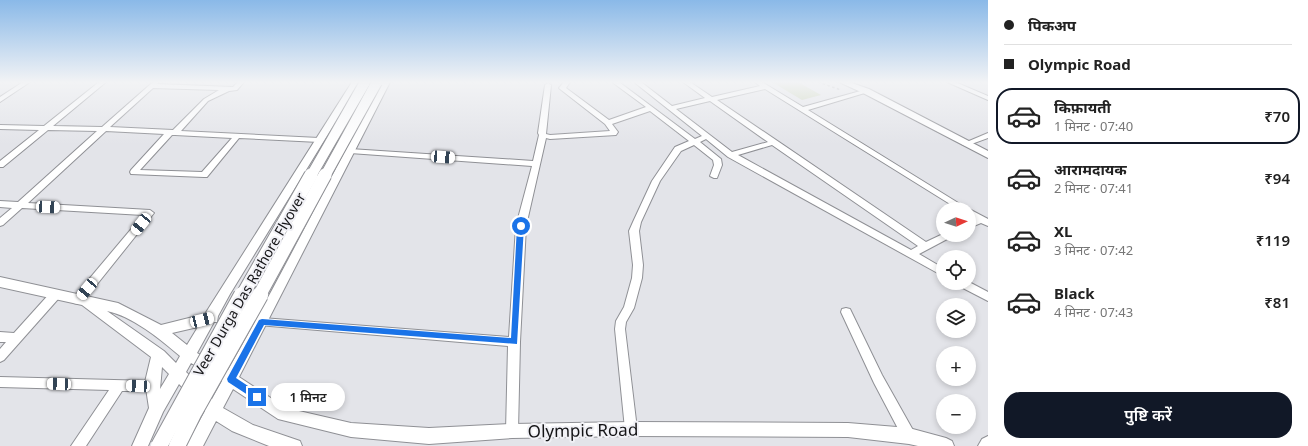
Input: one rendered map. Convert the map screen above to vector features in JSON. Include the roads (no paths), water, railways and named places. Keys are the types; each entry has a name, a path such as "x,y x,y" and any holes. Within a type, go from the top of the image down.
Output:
{"main road":[{"name":"Veer Durga Das Rathore Flyover","path":"159,446 222,329 353,103"},
{"name":"Veer Durga Das Rathore Flyover","path":"176,446 366,103"}],"street":[{"path":"0,165 78,103"},
{"path":"0,223 134,103"},
{"path":"203,103 134,172 204,175 238,136"},
{"path":"140,446 157,408 179,374 247,256 343,103"},
{"path":"194,446 262,322 375,103"},
{"path":"512,431 514,342 521,226 543,135 544,103"},
{"path":"543,135 550,137 614,132 608,123 581,103"},
{"path":"644,103 717,159 718,165 714,176"},
{"path":"664,103 731,155 936,268"},
{"path":"671,108 694,103"},
{"path":"717,103 925,246"},
{"path":"792,103 953,202"},
{"path":"806,108 824,103"},
{"path":"888,103 988,155"},
{"path":"608,123 651,108"},
{"path":"0,127 105,129 319,140"},
{"path":"631,429 620,329 621,321 629,308 637,278 638,265 634,231 656,181 678,148 707,136"},
{"path":"966,144 988,136"},
{"path":"731,155 774,142"},
{"path":"350,151 536,164"},
{"path":"0,204 150,213 82,301 159,355 214,410 233,423 267,438 294,446"},
{"path":"976,216 985,221"},
{"path":"912,254 936,241"},
{"name":"Olympic Road","path":"0,282 118,308 160,331 190,355 231,379 283,414 351,430 428,436 466,435 512,431 631,429 848,430 909,436 946,446"},
{"path":"976,290 988,297"},
{"path":"0,357 55,295"},
{"path":"846,312 878,379 909,436"},
{"path":"160,331 212,318"},
{"path":"262,322 514,342"},
{"path":"0,337 17,338"},
{"path":"157,408 152,386 154,368 159,355"},
{"path":"0,382 152,386"},
{"path":"78,446 119,385"}]}
